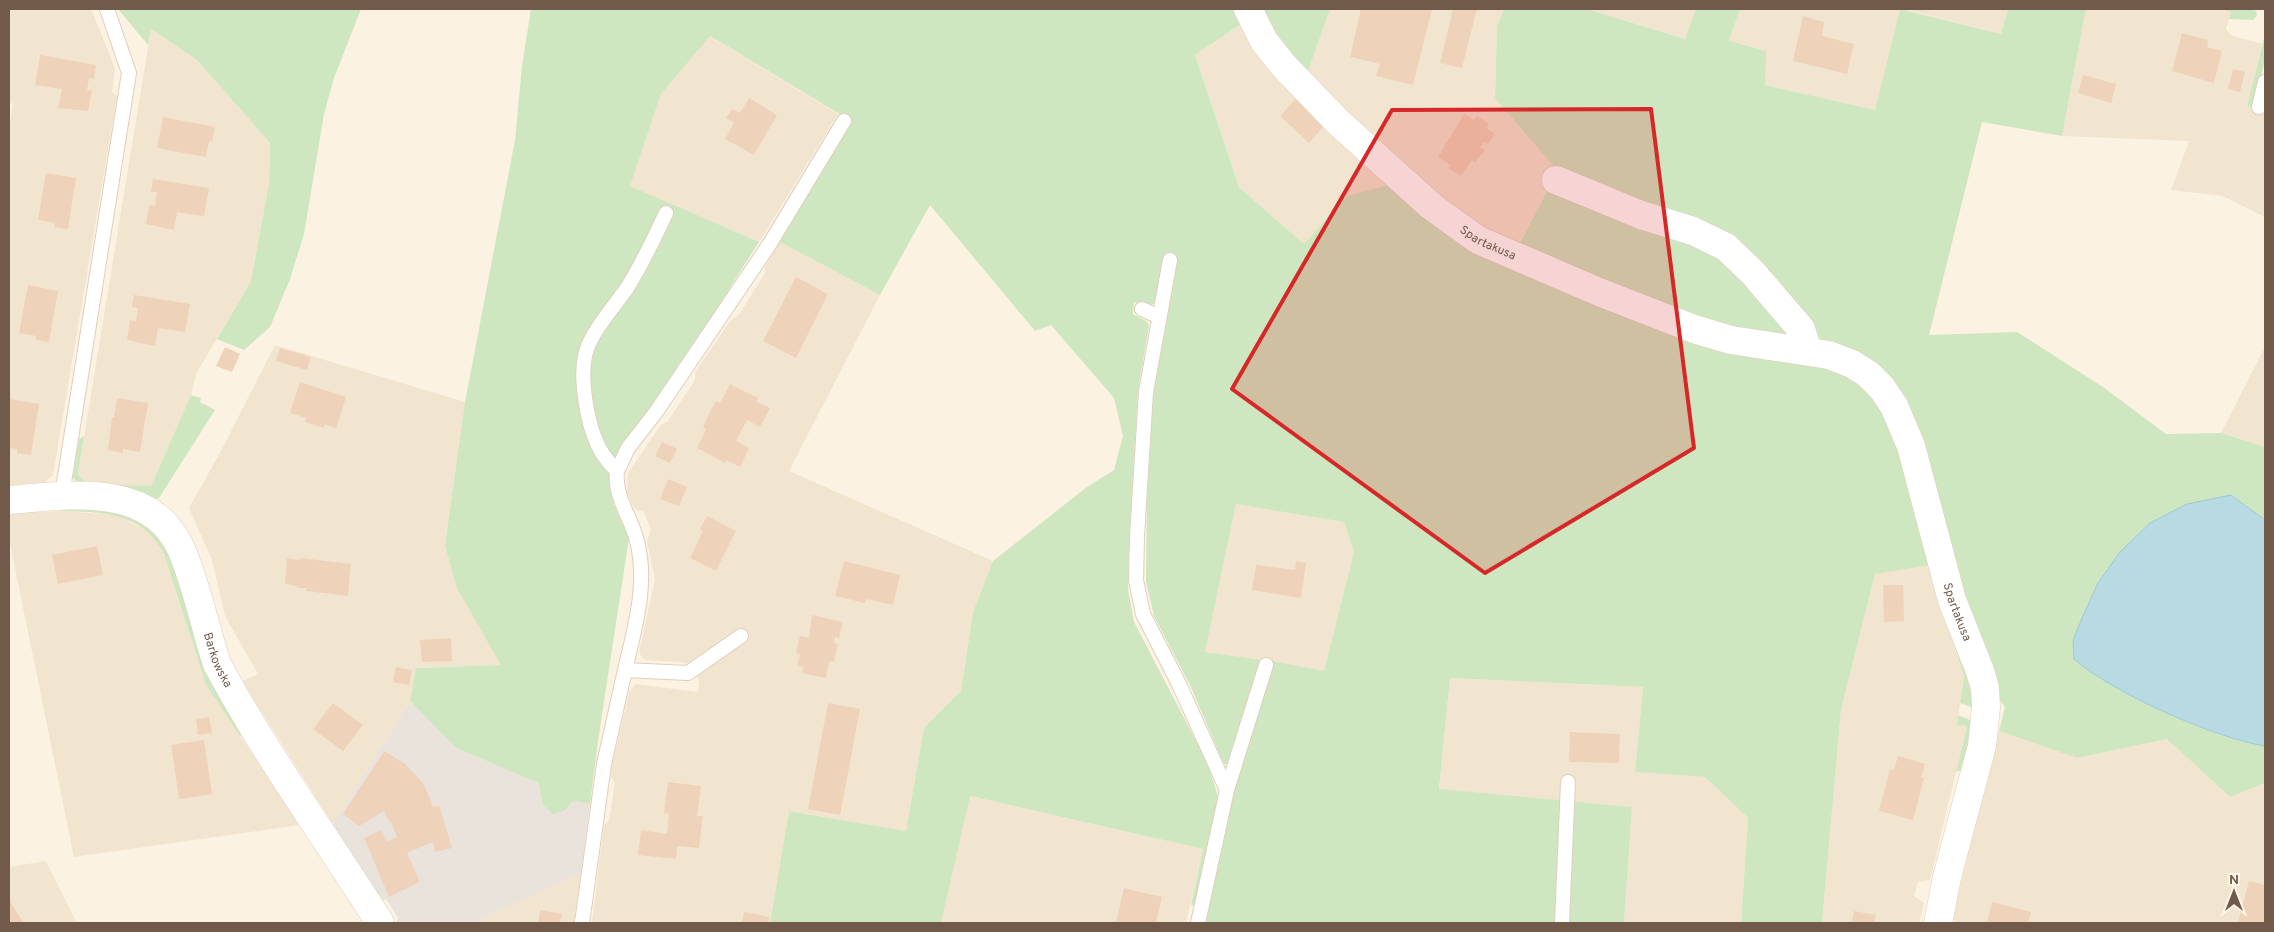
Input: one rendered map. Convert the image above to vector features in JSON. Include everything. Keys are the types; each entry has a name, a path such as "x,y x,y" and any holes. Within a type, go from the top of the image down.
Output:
{"street":[{"name":"Spartakusa","path":"1248,9 1264,41 1283,66 1338,122 1431,206 1478,240 1599,292 1694,329 1731,340 1829,355 1852,364 1868,374 1882,388 1894,406 1911,446 1952,600 1980,671 1986,707 1982,746 1947,878 1938,923"},
{"path":"1556,180 1641,215 1693,231 1726,247 1753,273 1801,329 1808,351"},
{"name":"Barkowska","path":"9,500 62,495 90,495 128,501 158,517 172,533 182,551 211,647 224,678 254,729 380,923"}],"lane":[{"path":"62,495 130,73 108,9"},
{"path":"2259,107 2265,82"},
{"path":"582,923 604,764 638,613 642,572 637,539 618,495 616,472 628,448 656,412 768,246 844,121"},
{"path":"616,472 596,443 588,413 584,374 585,356 592,338 647,254 666,213"},
{"path":"1170,260 1158,317 1146,392 1136,580 1143,614 1190,707 1227,790"},
{"path":"1142,309 1158,317"},
{"path":"624,670 688,674 741,636"},
{"path":"1198,923 1227,790 1266,666"},
{"path":"1562,923 1568,782"}],"highlighted area":[{"path":"1651,109 1694,448 1485,573 1232,389 1392,110"}],"shaded area":[{"path":"9,9 89,9 92,11 115,68 112,92 117,96 53,475 44,483 9,486 9,129 13,103 9,104"},
{"path":"1330,9 1504,9 1497,26 1495,98 1557,170 1517,249 1429,195 1306,77"},
{"path":"1587,9 1696,9 1685,39"},
{"path":"1740,9 1900,9 1875,110 1765,85 1729,42"},
{"path":"1904,9 2008,9 2001,34"},
{"path":"2086,9 2220,9 2231,12 2226,29 2230,35 2262,44 2247,106 2265,111 2265,217 2223,196 2171,190 2189,141 2062,136"},
{"path":"1244,22 1396,183 1346,196 1304,244 1239,187 1195,55"},
{"path":"151,29 197,60 270,143 269,184 251,281 197,372 191,395 151,486 87,484 78,474"},
{"path":"709,36 838,114 759,242 629,186 661,94"},
{"path":"780,242 880,295 789,471 993,561 973,612 961,691 924,728 906,831 789,811 770,923 592,923 604,825 609,821 615,783 610,774 629,693 635,684 698,692 699,680 690,663 645,660 639,653 655,579 647,541 651,530 644,512 634,509 627,492 628,473 660,426 668,421 695,380 695,372 731,320 739,315 765,273 765,266"},
{"path":"275,345 465,402 445,545 501,665 416,668 410,701 333,824 242,681 258,674 225,616 212,560 189,508 221,451"},
{"path":"2265,347 2265,447 2221,433"},
{"path":"1236,504 1344,522 1354,552 1324,671 1205,652"},
{"path":"61,511 116,515 148,531 157,540 164,554 206,685 300,825 74,857 9,539 9,513"},
{"path":"1930,564 1964,677 1957,724 1967,726 1930,880 1918,882 1914,896 1924,903 1919,923 1822,923 1841,710 1875,574"},
{"path":"1450,678 1643,687 1635,772 1705,777 1748,818 1741,923 1624,923 1632,807 1439,790"},
{"path":"410,701 456,748 538,783 543,805 564,811 574,801 590,804 581,873 473,923 396,923 398,918 386,899 378,903 333,824"},
{"path":"1999,731 2077,758 2167,739 2230,797 2265,783 2265,923 1957,923 1952,918"},
{"path":"969,796 1203,849 1186,923 941,923"},
{"path":"46,861 77,923 9,923 9,867"},
{"path":"581,873 574,923 473,923"}],"green space":[{"path":"118,9 361,9 334,78 324,114 304,234 290,279 270,327 244,350 217,339 251,281 269,184 270,143 197,60 151,29 148,45"},
{"path":"531,9 1240,9 1244,22 1195,55 1239,187 1304,244 1346,196 1396,183 1450,228 1802,355 1879,392 1966,649 1974,708 1960,703 1964,677 1930,565 1875,574 1841,710 1822,923 1741,923 1748,818 1705,777 1635,772 1643,687 1450,678 1439,789 1632,807 1624,923 1204,923 1235,788 1271,661 1324,671 1354,552 1344,522 1236,504 1205,652 1262,660 1230,764 1224,764 1190,685 1154,616 1146,582 1147,500 1153,398 1178,257 1166,255 1156,302 1151,305 1134,302 1133,314 1146,321 1149,326 1138,390 1128,590 1134,622 1208,764 1218,797 1195,906 1191,905 1203,849 970,796 941,923 770,923 789,811 906,831 924,728 961,691 973,612 993,561 1087,487 1114,470 1123,436 1114,398 1051,325 1035,331 930,205 880,295 780,242 851,121 710,36 661,94 630,186 759,242 657,402 622,446 609,475 614,505 629,538 590,804 574,801 564,811 553,814 543,805 538,783 456,748 410,701 416,668 501,665 457,588 445,545 465,402 515,140 522,66"},
{"path":"1256,9 1330,9 1306,77"},
{"path":"1504,9 1587,9 1685,39 1696,9 1740,9 1729,41 1766,51 1765,85 1875,110 1900,9 2001,34 2008,9 2086,9 2062,136 1982,122 1929,335 2017,332 2103,387 2166,434 2221,433 2265,447 2265,520 2231,495 2120,552 2098,583 2083,616 2084,667 2125,692 2172,716 2220,734 2265,746 2265,783 2230,797 2167,739 2077,758 1999,731 2005,707 1990,687 1915,445 1757,270 1557,170 1495,98 1497,26"},
{"path":"2221,9 2250,9 2256,11 2257,16 2253,20 2229,19 2231,12"},
{"path":"2265,34 2265,59 2254,108 2247,106"},
{"path":"1551,183 1709,243 1794,340 1757,340 1517,249"},
{"path":"191,395 201,398 200,402 215,410 159,498 153,500 77,484 73,477 79,439 84,436 78,474 87,484 151,486"},
{"path":"61,502 96,503 141,519 167,541 246,732 240,736 206,685 164,554 155,540 133,522 106,514 61,511"},
{"path":"1958,715 1970,720 1976,728 1966,768 1956,772 1967,726 1957,725"}],"water":[{"path":"2231,495 2265,520 2265,746 2219,734 2165,712 2113,686 2074,659 2073,640 2083,616 2098,583 2120,552 2150,523 2187,504"}],"building":[{"path":"1361,9 1432,9 1413,85 1376,76 1380,64 1350,57"},
{"path":"1453,9 1477,9 1462,68 1440,63"},
{"path":"1803,16 1824,22 1822,36 1854,44 1847,74 1793,61"},
{"path":"2182,33 2208,40 2207,47 2222,51 2214,83 2172,71"},
{"path":"40,55 96,65 94,79 89,78 87,90 92,91 88,111 58,108 62,89 35,85"},
{"path":"2233,69 2245,72 2240,92 2228,89"},
{"path":"2083,75 2116,84 2111,103 2078,93"},
{"path":"1297,97 1326,124 1309,143 1280,116"},
{"path":"749,98 777,115 754,155 725,139 734,123 726,118 732,109 740,113"},
{"path":"1464,114 1474,120 1477,116 1489,124 1486,128 1495,134 1488,144 1484,142 1480,147 1485,150 1475,162 1472,160 1461,176 1448,168 1450,165 1438,157"},
{"path":"163,117 215,127 212,141 209,141 206,157 157,148"},
{"path":"46,173 76,178 68,229 54,227 55,223 38,220"},
{"path":"153,179 209,188 204,216 177,212 174,230 146,224 149,205 155,206 157,192 151,192"},
{"path":"796,277 828,294 796,358 763,341"},
{"path":"28,285 58,291 49,342 36,340 36,336 19,333"},
{"path":"134,295 190,304 185,332 158,328 155,346 127,340 130,320 136,321 138,308 132,307"},
{"path":"225,347 240,354 232,372 216,366"},
{"path":"280,348 311,357 307,370 276,361"},
{"path":"300,382 346,397 336,428 325,424 324,428 305,422 306,418 290,413"},
{"path":"730,384 758,398 756,402 770,408 760,427 747,420 741,431 736,441 749,448 740,467 726,460 725,463 697,448 706,429 703,427 709,414 716,401 720,403"},
{"path":"117,398 148,403 140,452 123,449 123,453 108,450 112,417 114,418"},
{"path":"9,399 39,404 31,455 17,453 17,449 9,448"},
{"path":"662,442 677,449 670,463 655,456"},
{"path":"668,479 687,487 679,506 660,499"},
{"path":"707,516 736,531 716,571 690,558 703,531 700,529"},
{"path":"97,546 103,575 58,584 52,555"},
{"path":"287,558 351,564 348,596 306,591 306,588 297,588 297,586 285,584"},
{"path":"844,561 900,575 893,605 866,599 865,603 835,596"},
{"path":"1296,561 1306,563 1301,598 1252,590 1256,565 1295,570"},
{"path":"1883,585 1903,585 1904,621 1884,622"},
{"path":"812,615 843,622 839,638 835,637 834,643 838,644 834,662 829,661 826,678 802,673 803,667 797,666 800,654 796,653 800,636 809,638"},
{"path":"451,638 452,661 422,662 420,640"},
{"path":"396,667 412,670 409,685 393,682"},
{"path":"333,703 363,725 343,751 313,729"},
{"path":"828,703 860,709 840,815 808,809"},
{"path":"209,717 212,733 198,735 196,719"},
{"path":"1570,732 1620,734 1619,763 1569,762"},
{"path":"204,740 212,794 179,799 171,745"},
{"path":"384,751 404,763 424,784 433,807 439,805 452,848 435,852 433,842 407,853 420,882 389,897 364,838 381,830 387,842 397,837 392,824 384,811 359,826 343,814"},
{"path":"1898,756 1925,764 1921,777 1924,778 1913,820 1879,811 1890,769 1894,770"},
{"path":"668,782 701,786 697,816 703,816 699,848 677,846 676,859 638,855 641,830 667,834 669,814 664,813"},
{"path":"2249,881 2265,885 2265,923 2238,923"},
{"path":"1124,888 1162,897 1156,923 1116,923"},
{"path":"9,900 24,923 9,923"},
{"path":"1992,902 2031,912 2028,923 1987,923"},
{"path":"540,910 562,914 560,923 538,923"},
{"path":"1854,911 1876,915 1874,923 1852,923"},
{"path":"744,912 770,917 768,923 742,923"}]}
